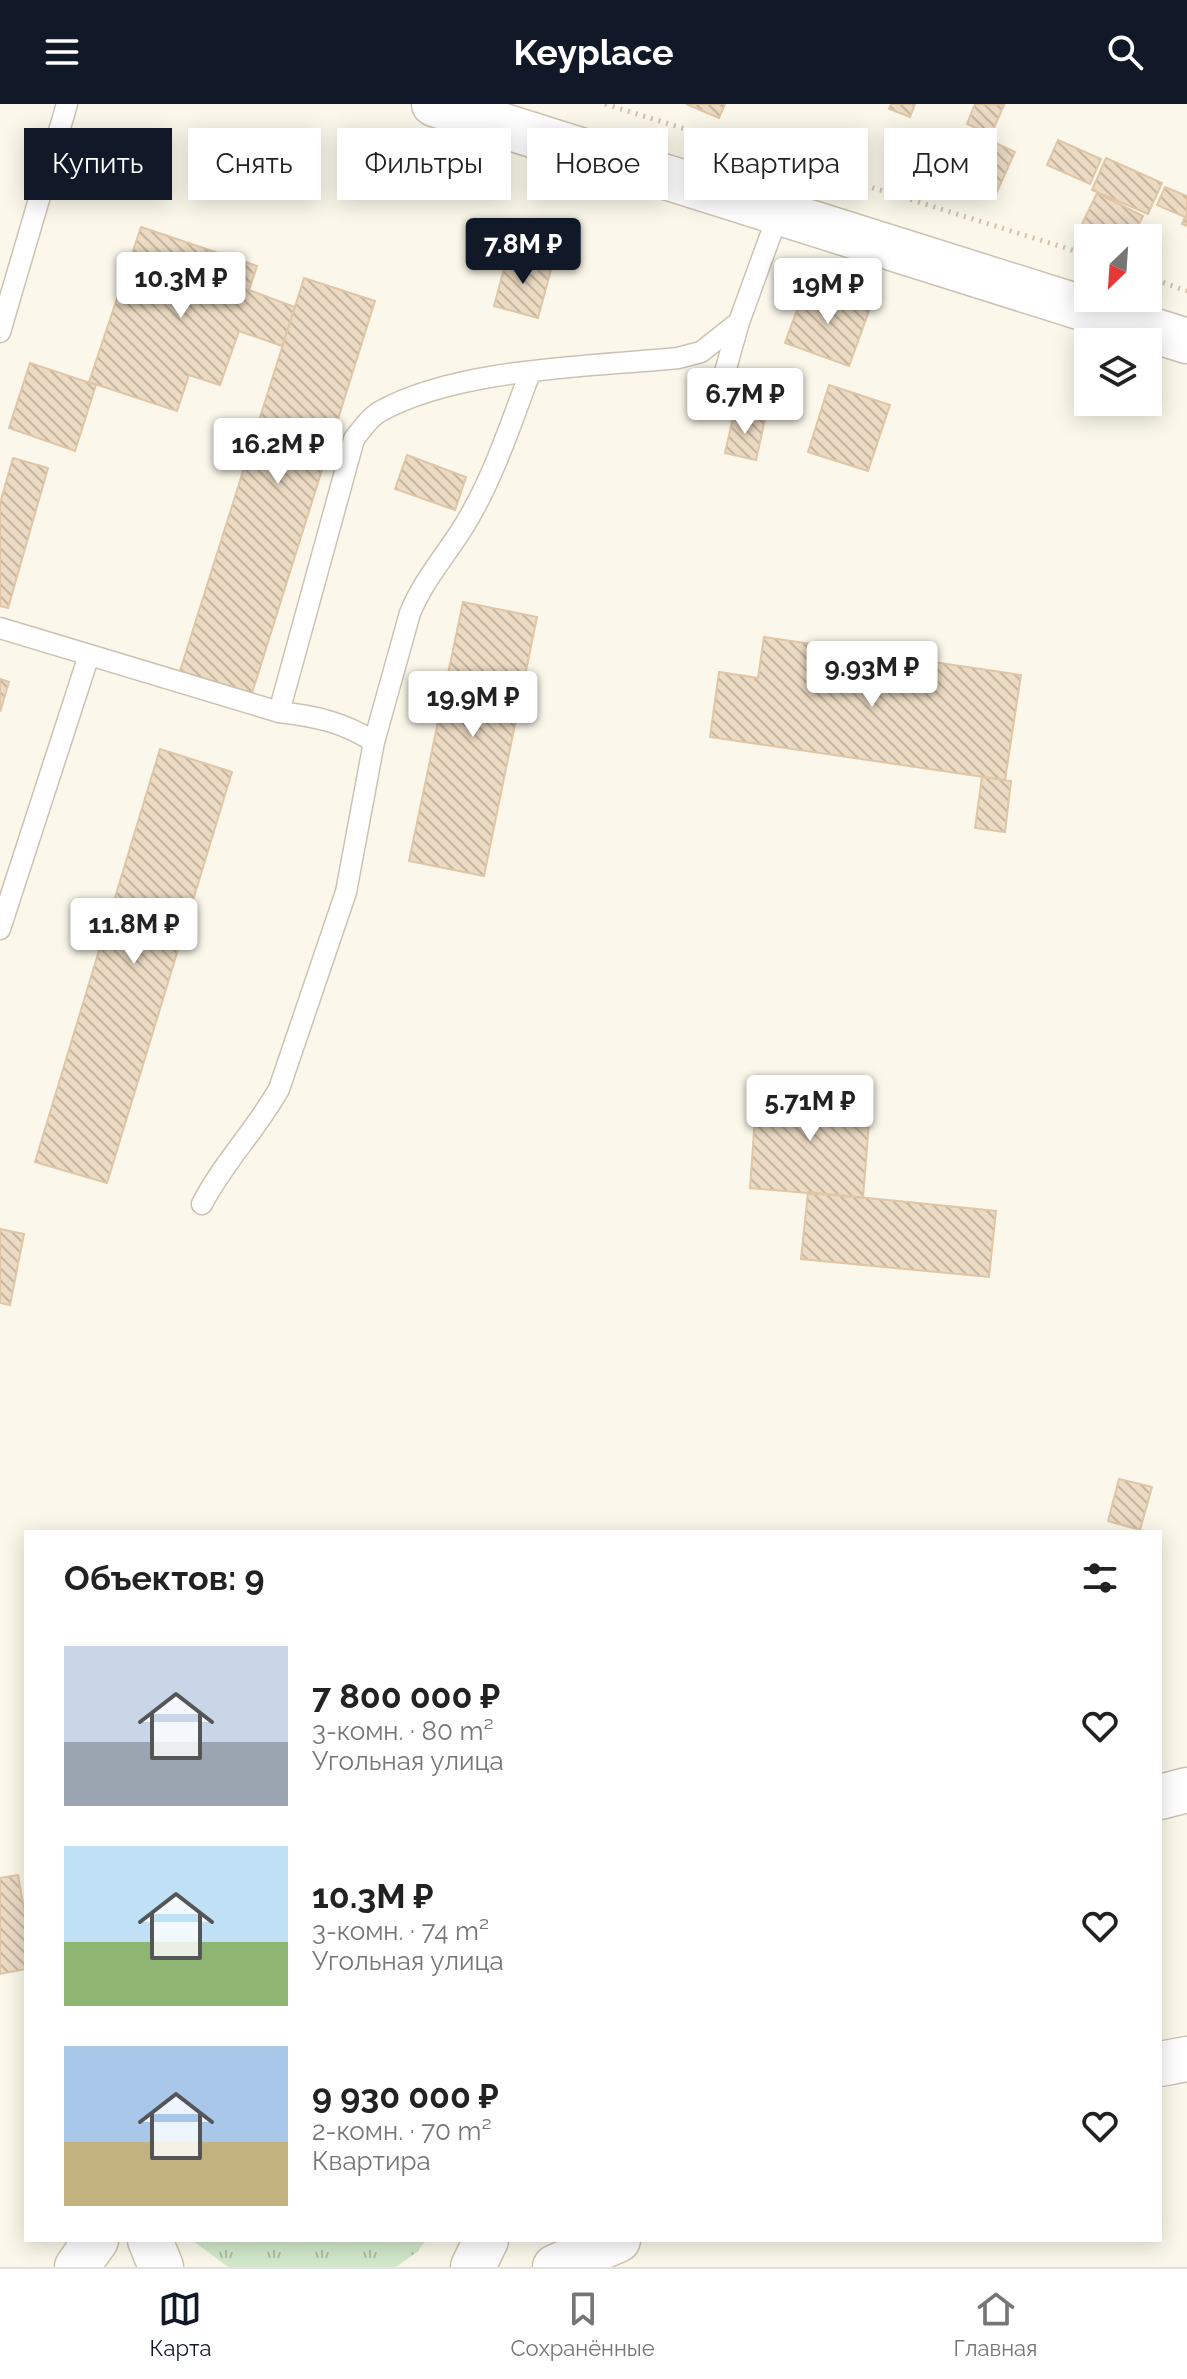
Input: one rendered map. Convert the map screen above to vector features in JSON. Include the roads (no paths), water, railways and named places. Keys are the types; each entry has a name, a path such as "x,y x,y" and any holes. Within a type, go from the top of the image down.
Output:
{"street":[{"path":"434,104 1187,341"},
{"path":"1162,1796 1187,1790"},
{"path":"1162,2064 1187,2059"},
{"path":"77,2267 95,2242"},
{"path":"151,2242 161,2267"},
{"path":"473,2267 485,2242"},
{"path":"555,2267 613,2242"}],"lane":[{"path":"0,332 67,104"},
{"path":"718,397 739,322 779,212"},
{"path":"279,712 354,439 376,414 426,391 500,375 678,358 701,352 739,322"},
{"path":"202,1204 221,1170 265,1115 279,1089 346,892 374,742 398,650 418,593 471,515 497,459 530,373"},
{"path":"0,628 279,712 337,722 357,730 374,742"},
{"path":"0,929 89,655"}]}
